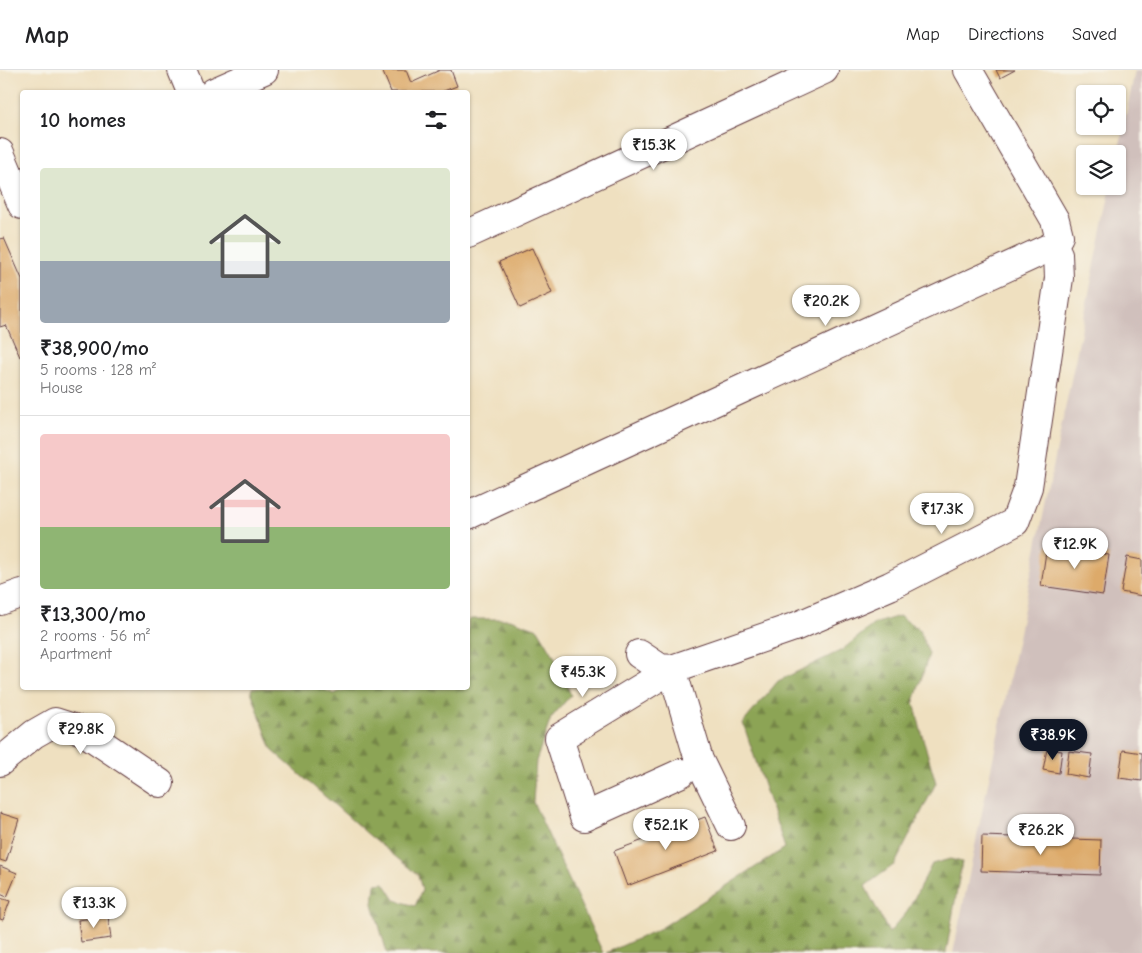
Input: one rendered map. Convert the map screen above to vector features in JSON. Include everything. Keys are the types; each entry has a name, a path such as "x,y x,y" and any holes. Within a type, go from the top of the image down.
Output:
{"street":[{"path":"182,70 190,90"},
{"path":"219,90 264,70"},
{"path":"470,233 824,70"},
{"path":"470,513 1053,246 1058,236 1055,220 968,70"},
{"path":"0,153 15,190"},
{"path":"681,773 584,817 559,738 672,669 797,626 874,593 1015,522 1028,487 1059,278 1058,254 1053,246"},
{"path":"0,601 20,594"},
{"path":"639,654 660,668 672,669"},
{"path":"672,669 699,760 731,826"},
{"path":"0,762 34,734 56,722 83,731 160,783"}],"shaded area":[{"path":"1135,70 1142,70 1142,953 953,953 1109,195 1126,195 1126,145 1120,145 1122,135 1126,135 1126,114"}],"green space":[{"path":"899,616 919,629 929,654 914,702 936,783 895,864 865,886 889,933 907,912 932,864 950,859 962,862 946,953 606,953 661,928 785,848 743,723 778,681 842,650 874,624"},
{"path":"510,619 538,629 553,654 571,695 551,718 536,761 533,802 603,953 387,953 373,904 375,884 384,883 395,900 415,906 422,890 418,875 370,836 272,750 251,690 325,690 334,694 343,690 470,690 470,620"}],"building":[{"path":"382,70 406,70 411,83 440,70 451,70 457,86 446,90 390,90"},
{"path":"996,70 1015,70 1000,78"},
{"path":"4,238 20,274 20,357 6,325 0,327 0,239"},
{"path":"532,248 552,293 520,308 499,262"},
{"path":"1047,545 1109,555 1103,595 1041,586"},
{"path":"1127,557 1142,560 1142,596 1121,592"},
{"path":"1047,749 1062,751 1059,773 1043,770"},
{"path":"1123,750 1142,753 1142,781 1119,778"},
{"path":"1069,751 1092,754 1089,778 1066,774"},
{"path":"0,813 19,819 6,862 0,860"},
{"path":"705,817 718,851 627,886 614,851"},
{"path":"982,836 1101,840 1100,875 981,871"},
{"path":"0,866 17,873 7,897 0,894"},
{"path":"0,898 10,901 3,920 0,919"},
{"path":"108,916 111,938 81,942 78,920"}]}
